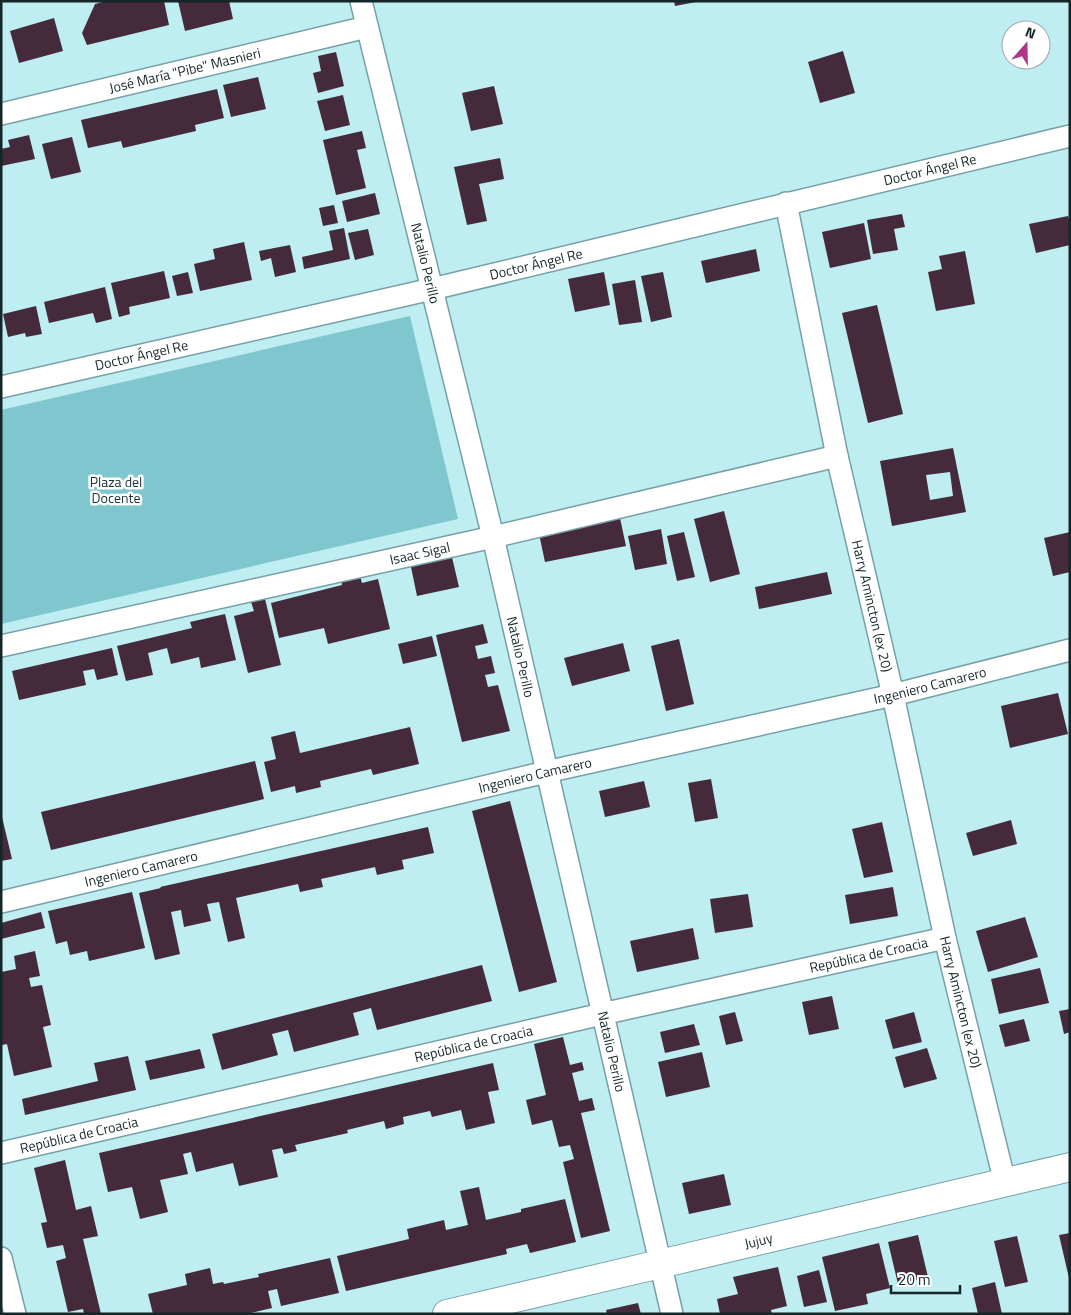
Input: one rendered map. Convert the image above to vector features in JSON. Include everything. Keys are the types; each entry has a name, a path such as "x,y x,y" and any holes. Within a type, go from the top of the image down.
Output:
{"main road":[{"name":"Jujuy","path":"447,1314 1070,1167"}],"street":[{"name":"Natalio Perillo","path":"362,1 493,537 672,1314"},
{"name":"José María \"Pibe\" Masnieri","path":"1,114 367,27"},
{"name":"Doctor Ángel Re","path":"1,387 432,288 1070,136"},
{"name":"Harry Amincton (ex 20)","path":"786,203 837,456 893,694 945,938 1004,1183"},
{"name":"Isaac Sigal","path":"1,646 493,537 837,456"},
{"name":"Ingeniero Camarero","path":"1,902 546,772 893,694 1070,650"},
{"name":"República de Croacia","path":"1,1153 602,1014 945,938"},
{"path":"1,1258 15,1314"}],"green space":[{"name":"Plaza del Docente","path":"410,316 458,519 1,624 1,410"}],"building":[{"path":"106,1 164,1 169,25 87,45 82,33 95,4"},
{"path":"178,1 229,1 233,19 185,31"},
{"path":"674,1 695,1 696,2 675,6"},
{"path":"54,18 63,51 19,63 10,31"},
{"path":"843,51 855,93 820,103 808,62"},
{"path":"336,52 344,86 318,93 313,73 321,71 318,56"},
{"path":"258,77 266,109 231,117 223,85"},
{"path":"494,86 503,124 471,131 462,93"},
{"path":"217,89 224,118 195,125 196,131 123,148 121,141 88,148 81,120"},
{"path":"343,95 350,125 325,131 317,101"},
{"path":"362,131 366,148 357,150 366,188 336,195 323,140"},
{"path":"29,135 35,159 1,166 1,149 10,147 8,140"},
{"path":"72,137 81,172 51,179 42,144"},
{"path":"500,158 504,179 479,184 487,221 467,225 454,167"},
{"path":"375,193 380,214 347,222 342,201"},
{"path":"334,205 338,223 323,226 319,208"},
{"path":"902,214 905,227 894,229 898,250 873,254 867,220"},
{"path":"1068,216 1070,223 1070,245 1036,253 1029,224"},
{"path":"864,223 871,259 830,268 822,232"},
{"path":"344,228 350,259 304,269 302,257 333,250 329,231"},
{"path":"368,229 374,255 355,260 348,233"},
{"path":"244,242 252,280 200,291 194,264 215,259 213,249"},
{"path":"290,245 296,272 275,277 271,258 261,261 259,251"},
{"path":"756,249 760,271 706,283 701,261"},
{"path":"965,251 975,304 936,311 928,272 942,269 939,256"},
{"path":"164,271 170,298 129,307 130,314 119,317 111,283"},
{"path":"188,272 193,293 177,296 172,276"},
{"path":"604,272 610,305 575,312 568,279"},
{"path":"663,272 672,317 651,322 641,276"},
{"path":"635,280 642,322 619,325 612,284"},
{"path":"105,287 112,319 96,323 93,313 49,323 44,302"},
{"path":"877,305 903,414 868,423 842,313"},
{"path":"36,306 42,334 26,337 25,333 8,337 3,314"},
{"path":"953,448 966,512 892,526 880,461","holes":["950,472 953,496 930,500 926,475"]},
{"path":"724,511 740,574 710,582 694,519"},
{"path":"620,518 626,546 545,562 539,534"},
{"path":"661,529 667,564 635,570 628,536"},
{"path":"684,532 695,577 677,581 667,536"},
{"path":"1070,532 1070,572 1053,576 1044,538"},
{"path":"451,553 459,587 417,596 410,562"},
{"path":"827,572 832,594 759,609 755,587"},
{"path":"360,576 362,583 378,579 390,629 328,644 324,628 279,638 271,603 342,585 341,580"},
{"path":"265,599 281,665 248,673 234,616 254,611 251,602"},
{"path":"225,614 236,660 201,668 199,657 171,664 167,648 148,653 153,675 126,681 117,646 192,628 190,622"},
{"path":"483,624 488,643 475,646 478,659 491,656 495,673 485,675 488,687 498,685 510,731 462,742 436,635"},
{"path":"432,636 437,656 403,664 398,644"},
{"path":"679,639 694,704 666,711 651,646"},
{"path":"623,643 630,671 572,686 564,658"},
{"path":"112,648 118,675 97,680 94,669 83,671 86,685 19,700 12,671"},
{"path":"1058,693 1068,734 1010,748 1001,706"},
{"path":"410,727 419,764 373,775 371,769 320,781 321,787 296,793 295,786 271,792 264,762 276,759 271,737 295,731 300,753"},
{"path":"255,761 264,799 51,850 41,812"},
{"path":"711,779 718,818 695,822 688,783"},
{"path":"644,781 650,807 605,817 599,791"},
{"path":"510,801 557,982 519,992 472,811"},
{"path":"1,818 12,859 1,861"},
{"path":"1011,820 1017,844 973,856 966,833"},
{"path":"882,822 893,872 864,878 852,829"},
{"path":"428,827 434,853 402,860 404,869 377,875 375,867 321,879 323,887 300,892 298,884 236,898 245,938 228,942 219,902 207,904 211,921 184,927 181,910 171,912 180,954 155,960 139,893"},
{"path":"893,887 898,916 850,924 845,895"},
{"path":"132,892 145,948 89,961 87,951 70,955 67,941 56,944 48,911"},
{"path":"748,894 753,927 715,933 710,899"},
{"path":"41,912 45,928 1,939 1,923"},
{"path":"1025,917 1038,957 988,972 976,931"},
{"path":"693,928 699,959 637,972 630,941"},
{"path":"35,951 40,976 29,978 31,987 42,985 51,1025 43,1027 52,1067 14,1076 7,1044 2,1045 1,1043 1,972 16,969 14,956"},
{"path":"482,965 492,1001 377,1030 371,1008 353,1013 359,1035 294,1052 288,1030 272,1034 278,1055 222,1070 212,1034"},
{"path":"1040,968 1049,1003 999,1014 991,979"},
{"path":"832,996 839,1029 809,1035 802,1002"},
{"path":"1070,1009 1070,1032 1064,1034 1059,1011"},
{"path":"735,1012 743,1041 726,1045 719,1016"},
{"path":"914,1012 922,1042 893,1049 885,1020"},
{"path":"1024,1019 1030,1041 1005,1047 999,1025"},
{"path":"694,1024 700,1045 665,1053 660,1032"},
{"path":"563,1037 570,1065 582,1062 584,1070 572,1073 579,1101 592,1098 595,1110 581,1113 610,1231 581,1238 563,1162 574,1159 570,1145 559,1147 552,1120 532,1125 526,1100 546,1095 534,1044"},
{"path":"927,1048 937,1079 904,1088 895,1057"},
{"path":"200,1049 205,1068 150,1080 145,1061"},
{"path":"702,1052 710,1087 666,1097 658,1062"},
{"path":"128,1056 136,1090 25,1115 22,1099 98,1081 94,1063"},
{"path":"493,1063 499,1090 488,1092 495,1123 466,1130 461,1110 432,1117 430,1111 403,1117 404,1124 386,1129 384,1121 347,1130 348,1133 295,1145 297,1151 284,1154 282,1148 272,1150 278,1177 239,1186 233,1163 196,1172 191,1152 183,1154 188,1174 160,1180 168,1212 140,1219 132,1187 108,1192 99,1153"},
{"path":"65,1160 76,1210 91,1206 98,1236 83,1239 101,1314 84,1314 83,1309 68,1312 56,1261 66,1258 63,1245 47,1248 41,1223 47,1222 34,1168"},
{"path":"724,1174 731,1205 689,1214 682,1183"},
{"path":"479,1187 486,1220 521,1212 521,1209 565,1199 576,1242 530,1253 527,1244 506,1249 507,1254 346,1291 337,1256 409,1239 407,1229 444,1220 446,1230 468,1225 460,1191"},
{"path":"1070,1233 1070,1278 1069,1278 1059,1235"},
{"path":"918,1235 928,1277 898,1284 888,1242"},
{"path":"1017,1236 1028,1282 1005,1287 994,1241"},
{"path":"879,1243 890,1288 866,1294 868,1304 835,1311 822,1257"},
{"path":"330,1258 339,1293 281,1306 277,1289 268,1291 272,1308 247,1314 153,1314 148,1294 187,1285 185,1274 210,1268 213,1284 223,1282 224,1284 259,1277 258,1274"},
{"path":"778,1267 787,1306 771,1310 772,1314 720,1314 717,1299 738,1294 733,1277"},
{"path":"819,1270 827,1302 804,1307 797,1276"},
{"path":"995,1282 1002,1314 978,1314 972,1288"},
{"path":"638,1303 641,1314 607,1314 606,1310"}]}
